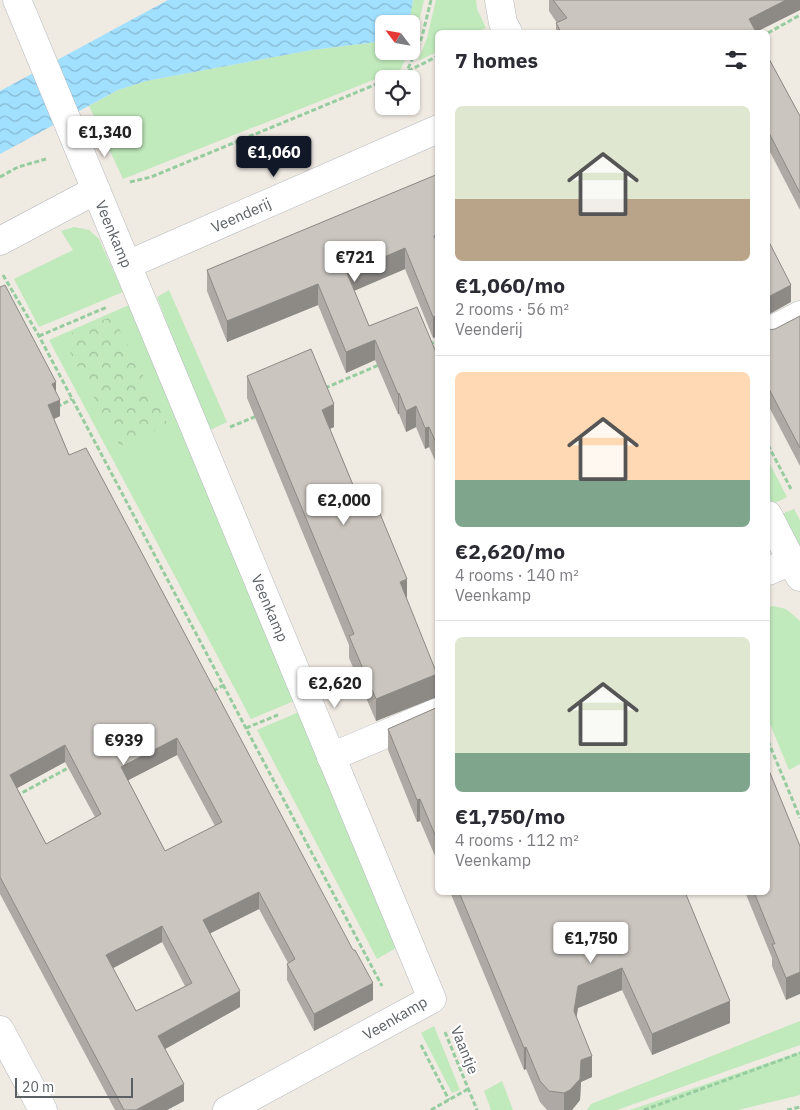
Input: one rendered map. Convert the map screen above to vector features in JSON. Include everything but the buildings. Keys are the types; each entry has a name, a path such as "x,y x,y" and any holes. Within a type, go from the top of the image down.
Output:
{"street":[{"name":"Veenkamp","path":"18,0 432,999 226,1110"},
{"path":"499,0 503,24 507,30"},
{"name":"Veenderij","path":"127,265 435,130"},
{"path":"0,241 96,190"},
{"path":"770,331 800,315"},
{"path":"770,521 786,570"},
{"path":"332,757 435,713"},
{"path":"0,1030 43,1110"}],"path":[{"path":"407,70 422,37 431,0"},
{"path":"770,32 800,15"},
{"path":"409,70 435,57"},
{"path":"96,190 151,177 375,85"},
{"path":"0,177 18,167 77,145"},
{"path":"0,270 39,336 398,1018 416,1036 449,1100"},
{"path":"39,336 139,293"},
{"path":"422,347 435,342"},
{"path":"317,391 380,364"},
{"path":"56,407 72,399"},
{"path":"200,440 263,414"},
{"path":"770,449 795,496"},
{"path":"206,694 224,685"},
{"path":"770,745 800,818"},
{"path":"8,799 77,764"},
{"name":"Vaantje","path":"432,999 477,1110"},
{"path":"644,1110 800,1053"},
{"path":"431,1110 468,1089"},
{"path":"787,1110 800,1107"}],"green space":[{"path":"413,0 424,0 420,17 420,15 410,15"},
{"path":"436,0 476,0 477,9 486,28 481,30 435,30 435,53 418,61 427,38"},
{"path":"375,42 375,60 405,60 401,69 375,70 375,79 123,179 89,106 118,90 146,81 312,50"},
{"path":"74,227 89,230 99,239 123,292 39,327 14,279 73,250 61,231"},
{"path":"169,290 227,422 208,431 157,297"},
{"path":"129,305 294,701 251,719 49,340"},
{"path":"113,316 168,425 120,446 62,337"},
{"path":"770,464 787,497 771,505 770,503"},
{"path":"794,509 800,520 800,559 777,516"},
{"path":"770,607 786,609 800,621 800,764 789,770 770,724"},
{"path":"299,712 398,947 377,959 257,730"},
{"path":"800,1021 800,1045 617,1110 587,1110 591,1104"},
{"path":"434,1026 460,1090 452,1093 421,1033"},
{"path":"800,1052 800,1095 738,1110 630,1110"},
{"path":"502,1081 513,1110 491,1110 484,1091"}],"water":[{"path":"168,0 413,0 410,15 375,15 375,42 312,50 146,81 118,90 0,154 0,91"}]}
